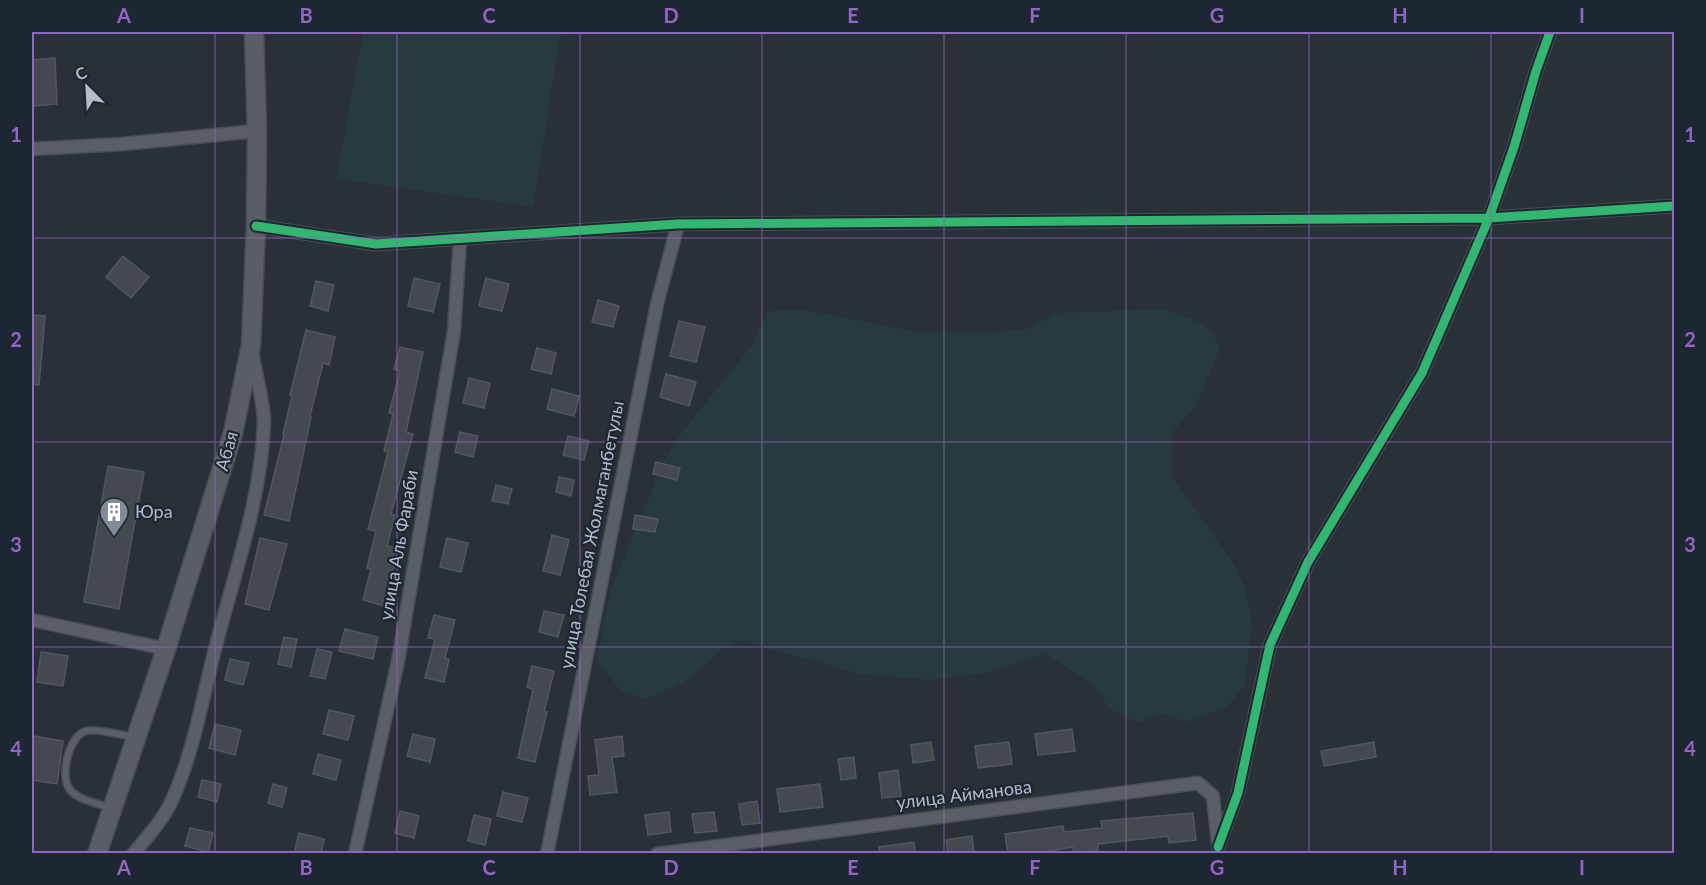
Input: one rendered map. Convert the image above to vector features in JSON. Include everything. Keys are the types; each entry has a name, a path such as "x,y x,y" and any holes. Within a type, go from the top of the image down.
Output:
{"street":[{"name":"Абая","path":"97,854 166,649 233,434 251,345 258,131 254,32"},
{"path":"1219,850 1238,793 1270,645 1308,562 1422,373 1489,218 1550,32"},
{"path":"32,149 122,144 258,131"},
{"path":"256,226 376,244 678,224 1489,218 1674,207"},
{"name":"улица Толебая Жолмаганбетулы","path":"547,854 657,303 678,224"},
{"name":"улица Аль Фараби","path":"355,854 402,637 454,331 460,239"},
{"path":"133,854 158,823 172,800 191,752 214,651 251,517 260,474 264,420 251,345"},
{"path":"32,620 166,649"},
{"name":"улица Айманова","path":"657,854 1198,783 1213,796 1219,850"}],"lane":[{"path":"112,809 73,793 67,786 69,752 79,734 88,730 136,737"}],"green space":[{"path":"363,32 561,32 533,207 336,179"},
{"path":"1165,309 1199,322 1214,334 1220,349 1195,407 1172,433 1172,476 1234,564 1246,589 1252,624 1245,686 1227,707 1188,722 1162,714 1137,723 1110,709 1094,685 1046,654 992,672 931,680 859,674 741,641 723,649 684,683 646,699 621,691 596,660 611,589 662,465 679,436 752,345 768,311 805,310 919,332 987,333 1031,328 1054,313"}],"building":[{"path":"55,58 57,104 32,106 32,60"},
{"path":"123,256 149,277 131,298 106,277"},
{"path":"414,278 440,284 433,312 408,306"},
{"path":"486,278 509,284 502,311 479,306"},
{"path":"316,281 334,285 328,311 310,306"},
{"path":"598,300 619,306 613,327 592,322"},
{"path":"32,315 45,316 39,385 32,384"},
{"path":"679,321 705,327 696,362 670,356"},
{"path":"306,330 335,337 329,365 323,363 289,521 264,515"},
{"path":"400,347 423,352 406,432 413,434 391,514 395,515 387,546 398,548 385,606 363,600 371,569 367,568 376,531 368,529 388,452 384,451 393,414 389,413 400,371 394,369"},
{"path":"537,348 556,353 551,374 531,369"},
{"path":"666,374 696,382 689,406 660,397"},
{"path":"469,378 490,383 484,408 463,403"},
{"path":"552,389 579,396 574,416 547,409"},
{"path":"460,432 478,436 473,457 455,452"},
{"path":"568,436 589,441 584,460 563,455"},
{"path":"656,462 680,468 677,480 653,474"},
{"name":"Юра","path":"108,466 144,472 119,609 84,602"},
{"path":"559,477 574,480 571,496 556,492"},
{"path":"496,485 512,489 508,504 492,501"},
{"path":"635,515 658,519 655,532 633,529"},
{"path":"552,535 569,540 560,575 543,571"},
{"path":"260,538 287,544 269,610 245,604"},
{"path":"447,538 468,543 461,572 440,567"},
{"path":"544,611 564,615 558,637 539,632"},
{"path":"434,615 455,620 445,658 449,659 444,682 425,678 435,639 428,638"},
{"path":"345,629 378,637 373,659 339,651"},
{"path":"284,637 297,639 291,667 278,664"},
{"path":"317,649 332,652 325,679 310,676"},
{"path":"41,652 68,656 63,686 37,682"},
{"path":"230,659 249,663 243,685 225,680"},
{"path":"532,666 554,671 535,762 518,758 533,689 527,687"},
{"path":"329,710 354,716 348,740 323,734"},
{"path":"215,724 241,730 235,755 209,748"},
{"path":"1072,729 1075,751 1038,755 1035,734"},
{"path":"413,734 435,739 430,762 407,756"},
{"path":"34,736 63,741 57,784 32,780"},
{"path":"622,736 624,756 612,757 617,792 590,795 588,776 599,775 595,740"},
{"path":"931,742 934,760 913,763 911,745"},
{"path":"1009,742 1012,764 978,768 975,746"},
{"path":"1374,742 1376,757 1324,766 1321,751"},
{"path":"318,754 341,760 336,780 313,774"},
{"path":"854,757 856,778 841,780 838,759"},
{"path":"898,770 901,796 882,798 879,773"},
{"path":"202,780 221,784 217,802 198,797"},
{"path":"273,784 287,788 282,807 268,803"},
{"path":"820,784 823,807 780,812 777,789"},
{"path":"503,792 528,798 522,822 497,816"},
{"path":"757,801 760,823 742,825 739,804"},
{"path":"400,811 419,816 414,838 395,833"},
{"path":"669,812 671,832 648,835 645,815"},
{"path":"714,812 717,831 695,833 692,814"},
{"path":"1193,813 1196,840 1169,843 1168,836 1098,844 1098,850 1074,854 1073,847 1032,854 1008,854 1005,834 1063,826 1064,832 1102,828 1101,821"},
{"path":"474,815 491,819 485,845 468,841"},
{"path":"190,828 213,833 208,852 185,846"},
{"path":"299,833 324,839 321,854 294,854"},
{"path":"972,836 974,854 948,854 946,840"},
{"path":"914,842 915,854 879,854 879,847"}],"cycle path":[{"path":"1218,847 1238,793 1270,645 1308,562 1422,373 1489,218 1550,32"},
{"path":"256,226 376,244 678,224 1489,218 1674,206"}],"place":[{"name":"Юра","path":"114,538"}]}
